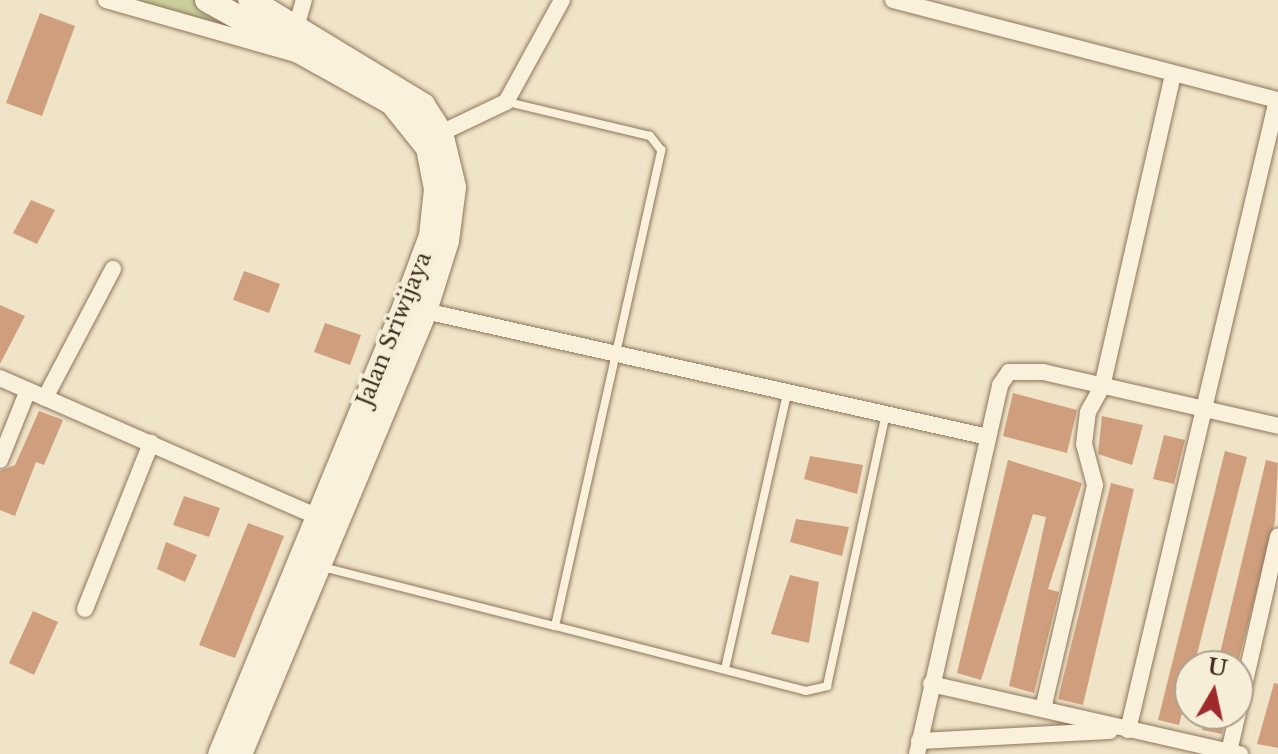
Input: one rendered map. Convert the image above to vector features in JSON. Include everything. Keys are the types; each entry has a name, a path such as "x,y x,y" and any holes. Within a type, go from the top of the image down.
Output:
{"main road":[{"name":"Jalan Sriwijaya","path":"207,0 311,55 392,103 428,148 436,209 415,308"},
{"name":"Jalan Sriwijaya","path":"240,754 254,696 452,214 452,165 441,133 423,105 393,81 250,0"},
{"name":"Jalan Sriwijaya","path":"220,754 254,696 317,565 325,520"}],"street":[{"path":"106,0 277,53 311,55"},
{"path":"297,24 304,0"},
{"path":"441,133 506,102 562,0"},
{"path":"893,0 1277,100 1128,730"},
{"path":"1043,709 1095,485 1084,444 1088,412 1102,387 1173,75"},
{"path":"45,398 113,269"},
{"path":"415,308 988,437"},
{"path":"1128,730 918,747 988,437 1009,372 1043,372 1278,426"},
{"path":"0,378 325,520"},
{"path":"0,460 28,390"},
{"path":"85,609 151,443"},
{"path":"931,684 1235,753 1278,537"}],"lane":[{"path":"506,102 660,143 617,354 555,626"},
{"path":"725,669 787,394"},
{"path":"317,565 806,691 827,686 886,413"}],"green space":[{"path":"109,0 205,0 286,42"}],"building":[{"path":"40,13 75,26 42,116 6,103"},
{"path":"31,200 55,210 37,244 13,233"},
{"path":"244,271 280,284 269,313 233,300"},
{"path":"0,305 25,316 0,364"},
{"path":"325,323 361,335 350,365 314,352"},
{"path":"1013,393 1077,410 1067,453 1003,436"},
{"path":"39,411 63,420 44,465 36,462 15,516 0,510 0,471 15,465"},
{"path":"1102,416 1143,425 1132,465 1098,454"},
{"path":"1164,435 1185,440 1174,484 1153,479"},
{"path":"1225,451 1247,457 1198,650 1175,650"},
{"path":"810,456 863,465 857,494 804,479"},
{"path":"1008,460 1082,483 1048,589 1059,592 1034,693 1009,686 1046,517 1033,514 981,680 957,673"},
{"path":"1266,460 1278,463 1275,521 1241,650 1221,650"},
{"path":"1111,483 1134,489 1083,705 1058,699"},
{"path":"184,496 220,508 209,537 173,525"},
{"path":"796,519 849,527 842,556 790,542"},
{"path":"248,523 284,536 235,658 199,645"},
{"path":"166,542 197,555 185,582 157,569"},
{"path":"790,575 819,582 809,643 771,634"},
{"path":"33,611 58,622 34,675 9,663"},
{"path":"1174,656 1174,724 1158,720"},
{"path":"1274,683 1278,684 1278,748 1257,744"},
{"path":"1202,730 1223,730 1222,734"}]}
